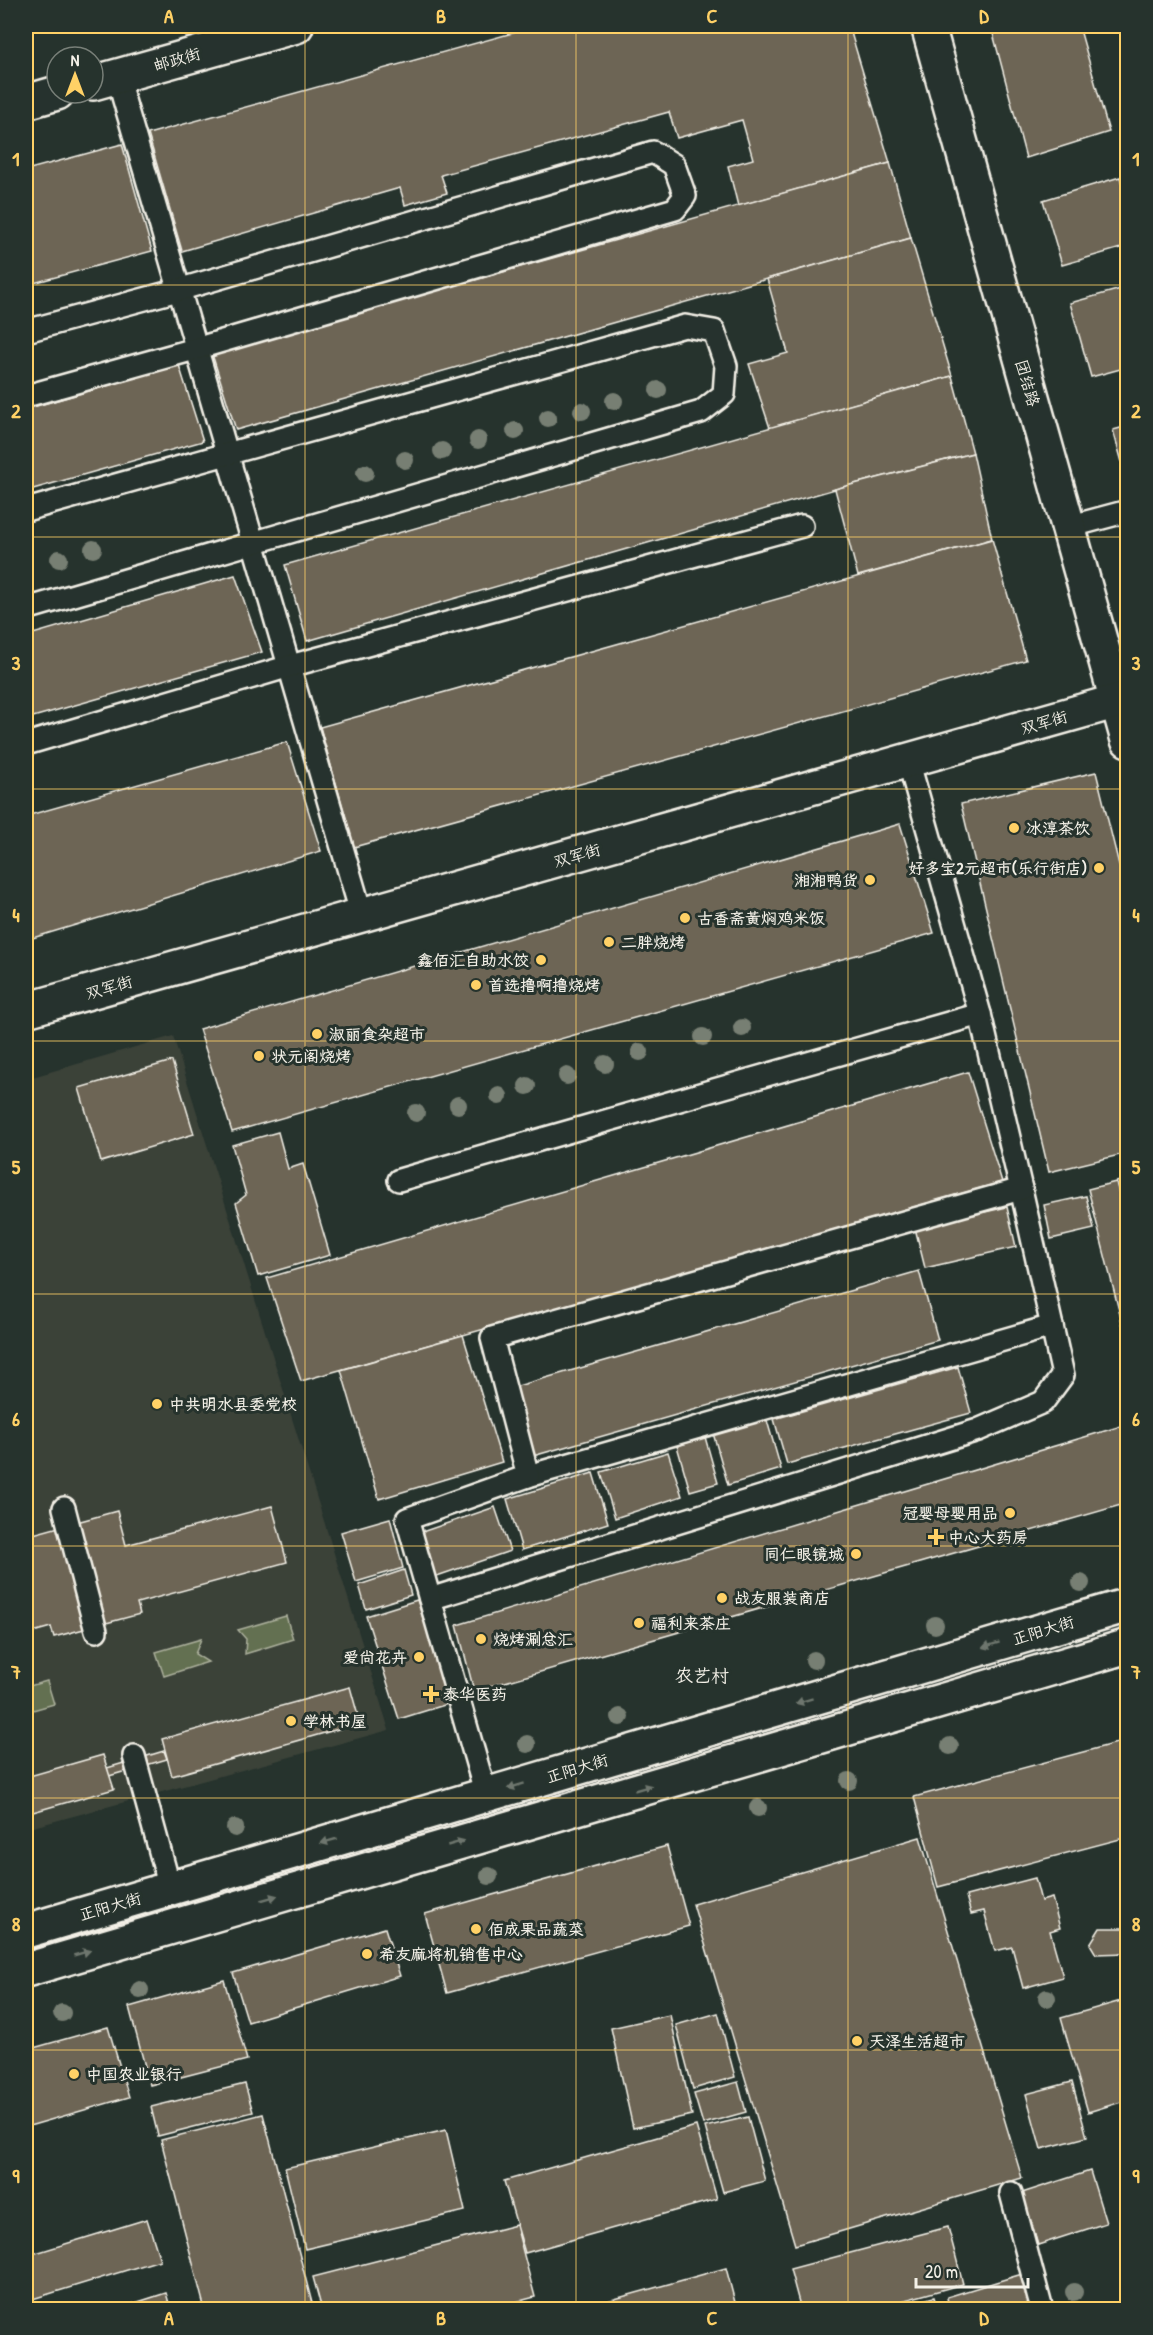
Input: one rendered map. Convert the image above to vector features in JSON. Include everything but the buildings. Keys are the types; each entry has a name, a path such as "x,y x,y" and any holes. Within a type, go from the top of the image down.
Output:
{"main road":[{"name":"邮政街","path":"105,79 296,26"},
{"name":"团结路","path":"928,26 1068,527 1122,699 1128,740"},
{"path":"26,102 45,96"},
{"name":"双军街","path":"26,1010 1122,699"},
{"name":"正阳大街","path":"26,1931 1128,1605"},
{"path":"26,1970 1128,1646"}],"lane":[{"path":"105,79 178,290 362,916"},
{"path":"26,331 178,290 652,152 674,165 685,196 675,209 26,396"},
{"path":"26,510 685,326 714,331 726,366 724,394 701,412 26,609"},
{"path":"1068,527 1128,511"},
{"path":"26,744 290,666 802,526"},
{"path":"430,1599 978,1430 1043,1402 1063,1375 980,1014 908,760"},
{"path":"399,1180 980,1014"},
{"path":"528,1476 492,1338 1021,1189"},
{"path":"486,1795 407,1519 528,1476 1052,1326"},
{"path":"64,1508 96,1631"},
{"path":"134,1756 170,1888"},
{"path":"1011,2193 1042,2310"}],"shaded area":[{"name":"中共明水县委党校","path":"173,1036 389,1730 26,1829 26,1079"}],"green space":[{"path":"286,1616 293,1639 245,1654 246,1639 238,1630"},
{"path":"201,1639 195,1654 208,1662 164,1676 156,1652"},
{"path":"47,1681 54,1704 26,1712 26,1687"}],"place":[{"name":"冰淳茶饮","path":"1014,828"},
{"name":"好多宝2元超市(乐行街店)","path":"1099,868"},
{"name":"湘湘鸭货","path":"870,880"},
{"name":"古香斋黄焖鸡米饭","path":"685,918"},
{"name":"二胖烧烤","path":"609,942"},
{"name":"鑫佰汇自助水饺","path":"541,960"},
{"name":"首选撸啊撸烧烤","path":"476,985"},
{"name":"淑丽食杂超市","path":"317,1034"},
{"name":"状元阁烧烤","path":"259,1056"},
{"name":"中共明水县委党校","path":"157,1404"},
{"name":"冠婴母婴用品","path":"1010,1513"},
{"name":"中心大药房","path":"936,1537"},
{"name":"同仁眼镜城","path":"856,1554"},
{"name":"战友服装商店","path":"722,1598"},
{"name":"福利来茶庄","path":"639,1623"},
{"name":"烧烤涮总汇","path":"481,1639"},
{"name":"爱尚花卉","path":"419,1657"},
{"name":"泰华医药","path":"431,1694"},
{"name":"学林书屋","path":"291,1721"},
{"name":"佰成果品蔬菜","path":"476,1929"},
{"name":"希友麻将机销售中心","path":"367,1954"},
{"name":"天泽生活超市","path":"857,2041"},
{"name":"中国农业银行","path":"74,2074"}],"district":[{"name":"农艺村","path":"702,1676"}]}
